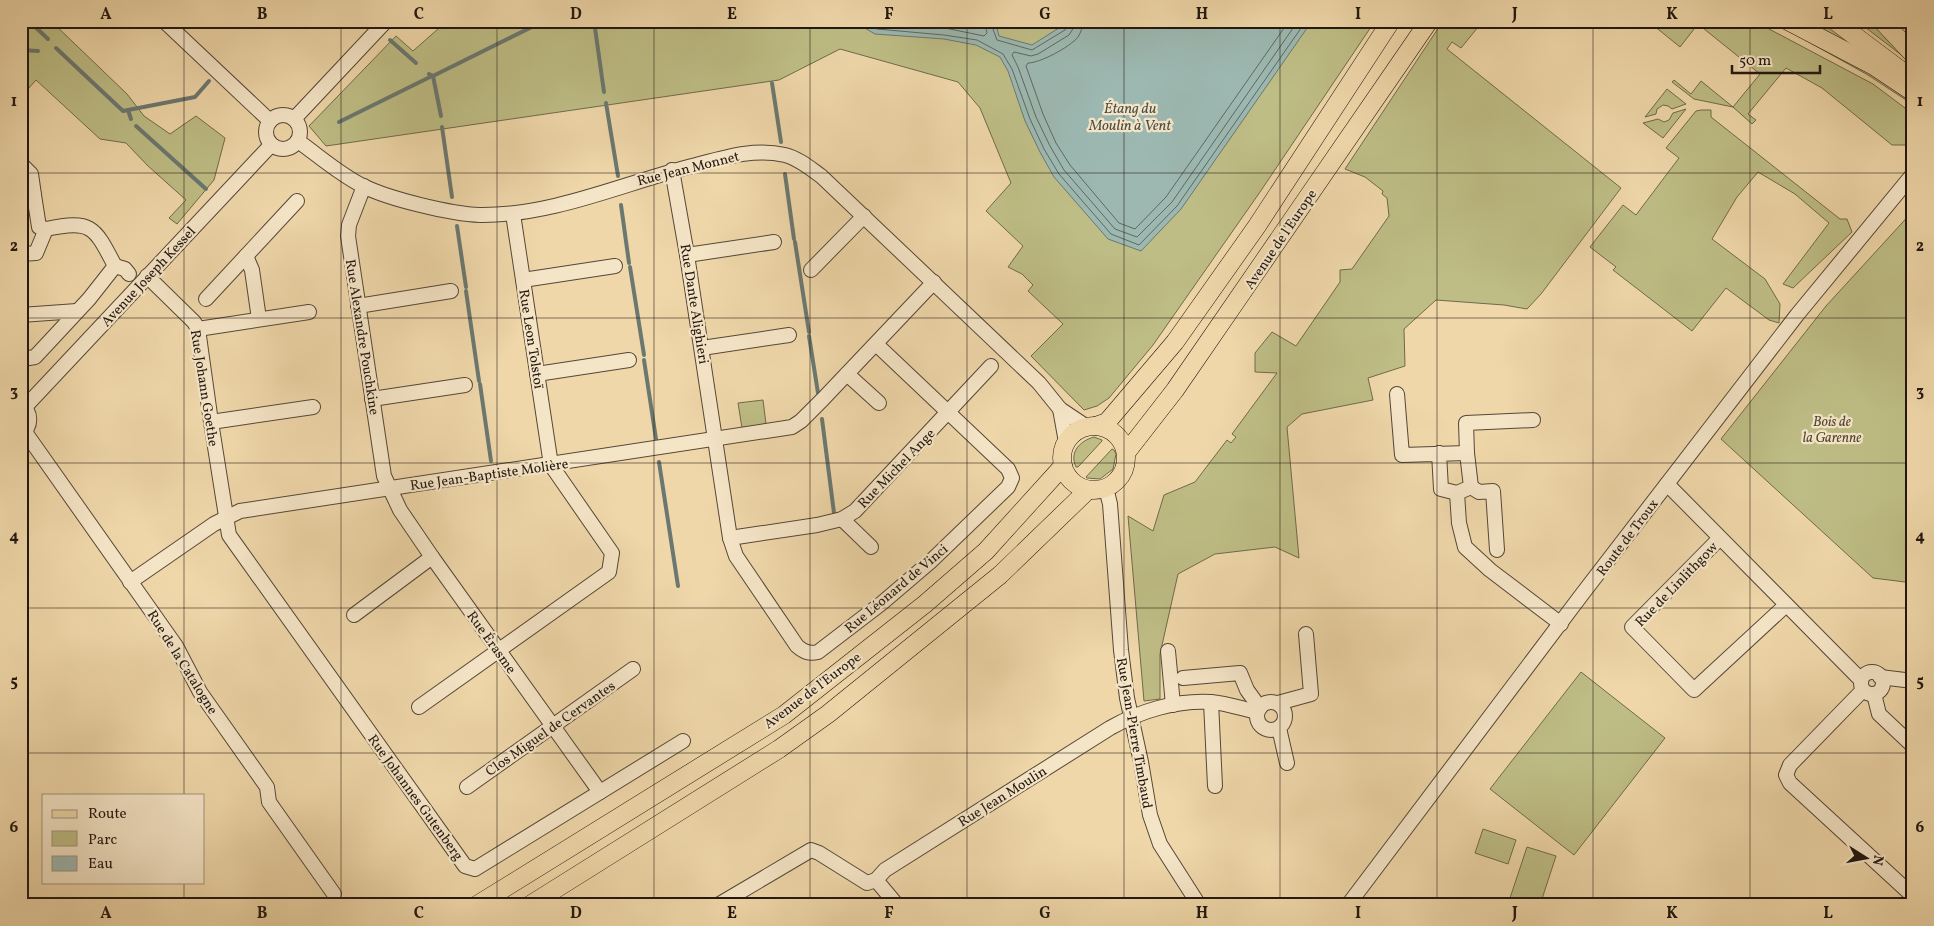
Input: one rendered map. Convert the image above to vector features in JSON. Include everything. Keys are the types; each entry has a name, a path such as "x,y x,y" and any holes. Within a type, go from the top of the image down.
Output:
{"main road":[{"name":"Avenue de l'Europe","path":"1092,426 1107,422 1169,350 1257,226 1391,21"},
{"name":"Avenue de l'Europe","path":"1126,453 1176,390 1429,21"},
{"path":"1788,21 1874,66 1913,92"},
{"path":"1835,21 1913,79"},
{"path":"1847,21 1913,70"},
{"path":"1882,21 1913,54"},
{"path":"1092,426 1106,428 1116,434 1126,453 1126,464 1122,474 1115,483 1106,488 1088,490 1072,482 1066,475 1062,457 1066,442 1072,435 1092,426"},
{"name":"Avenue de l'Europe","path":"477,905 784,715 925,604 986,551 1063,466"},
{"name":"Avenue de l'Europe","path":"530,905 779,749 828,714 1000,575 1088,490"}],"street":[{"path":"164,21 270,120"},
{"path":"294,119 386,21"},
{"path":"282,114 294,119 300,129 298,141 287,148 271,145 266,136 270,120 282,114"},
{"name":"Rue Jean Monnet","path":"298,141 336,170 364,186 419,204 478,215 513,214 570,201 672,170 731,156 755,152 787,156 806,165 821,176 1039,383 1060,409 1092,426"},
{"name":"Avenue Joseph Kessel","path":"23,406 271,145"},
{"path":"21,164 31,174 28,196 39,227 46,229 73,224 90,229 104,246 114,266 125,270 129,274"},
{"name":"Rue Dante Alighieri","path":"672,170 716,438"},
{"name":"Route de Troux","path":"1348,905 1797,315 1913,174"},
{"name":"Rue Alexandre Pouchkine","path":"364,186 349,225 348,236 384,476 389,489"},
{"path":"206,299 298,201"},
{"name":"Rue Leon Tolstoï","path":"513,214 551,465"},
{"path":"812,270 864,216"},
{"path":"21,254 36,253 46,229"},
{"path":"687,255 774,242"},
{"path":"246,256 252,270 259,320"},
{"path":"21,355 29,358 35,357 89,299 114,266"},
{"path":"523,280 615,266"},
{"name":"Rue Johann Goethe","path":"147,276 194,322 198,329 226,518"},
{"name":"Rue Jean-Baptiste Molière","path":"130,582 214,524 240,511 792,427 813,410 934,282"},
{"path":"358,306 451,291"},
{"path":"21,315 77,311"},
{"path":"198,329 310,312"},
{"path":"702,348 789,335"},
{"name":"Rue Léonard de Vinci","path":"716,438 730,538 736,556 797,646 803,651 812,654 818,652 882,603 916,573 1008,488 1012,478 1008,469 876,344"},
{"path":"537,374 629,360"},
{"name":"Rue Michel Ange","path":"730,538 817,525 842,519 855,511 991,366"},
{"path":"847,374 879,403"},
{"path":"372,399 464,385"},
{"path":"1397,394 1402,455 1467,453"},
{"path":"23,406 28,412 30,422 23,434"},
{"path":"211,422 313,407"},
{"name":"Rue Jean Monnet","path":"1060,409 1066,442"},
{"path":"1471,487 1466,423 1533,420"},
{"name":"Rue de la Catalogne","path":"23,434 176,646 200,692 267,787 268,802 334,894"},
{"path":"1439,454 1442,489 1457,493 1471,487"},
{"path":"419,708 609,572 612,553 551,465"},
{"name":"Rue de Linlithgow","path":"1667,484 1866,688"},
{"path":"1471,487 1479,492 1493,492 1497,550"},
{"name":"Rue Jean-Pierre Timbaud","path":"1106,488 1110,504 1121,650 1127,698 1154,829 1160,844 1199,905"},
{"name":"Rue Érasme","path":"389,489 400,510 432,557 600,792"},
{"path":"1457,493 1459,523 1465,547 1490,570 1560,624"},
{"name":"Rue Johannes Gutenberg","path":"226,518 230,535 465,866 475,869 683,741"},
{"path":"842,519 871,547"},
{"name":"Rue de Linlithgow","path":"1720,538 1632,627 1694,690 1786,604"},
{"path":"354,615 432,557"},
{"path":"1258,710 1268,702 1278,703 1311,694 1306,634"},
{"path":"1168,652 1172,705"},
{"name":"Clos Miguel de Cervantes","path":"467,787 634,669"},
{"path":"1183,678 1240,673 1258,710 1259,723 1268,730 1279,728 1286,718 1285,712 1278,703"},
{"path":"1913,681 1880,677 1882,687 1866,688 1790,765 1786,775 1790,783 1913,896"},
{"path":"1866,688 1879,714 1913,746"},
{"path":"1212,702 1215,786"},
{"name":"Rue Jean Moulin","path":"876,880 885,870 1132,716 1172,705 1212,702 1258,710"},
{"path":"1279,728 1287,763"},
{"path":"718,905 811,850 820,853 867,883 876,880 897,905"}],"green space":[{"path":"21,21 51,21 127,94 144,116 170,134 196,116 225,138 214,180 177,224 169,218 186,200 148,166 126,143 100,139 36,80 21,97"},
{"path":"447,21 1375,21 1260,192 1153,345 1109,398 1097,406 1084,410 1031,356 1063,324 1028,291 1033,285 1022,274 1008,267 1023,246 986,211 1011,183 980,108 958,82 840,49 779,80 326,146 309,126 396,36 413,51"},
{"path":"1443,21 1483,21 1461,48 1452,42 1447,49 1621,188 1541,294 1527,309 1504,305 1436,300 1404,329 1405,366 1368,378 1373,400 1302,414 1287,427 1299,558 1275,547 1215,554 1178,574 1160,654 1160,699 1144,701 1128,516 1153,531 1164,495 1195,482 1227,440 1231,443 1236,437 1232,434 1277,373 1255,372 1255,353 1272,332 1296,346 1340,282 1340,270 1352,269 1389,216 1387,198 1382,194 1383,191 1365,177 1345,169"},
{"path":"1648,21 1754,21 1873,84 1913,114 1913,145 1892,145 1822,88 1786,68 1748,114 1756,120 1752,124 1733,107 1760,74 1698,24 1680,47"},
{"path":"1795,21 1827,21 1896,73"},
{"path":"1857,21 1872,21 1908,60"},
{"path":"1789,31 1900,89 1909,102 1868,75"},
{"path":"1674,80 1691,94 1701,81 1733,107 1694,99 1672,82"},
{"path":"1667,89 1686,104 1672,109 1663,105 1657,109 1656,114 1645,117"},
{"path":"1686,109 1663,138 1643,123 1658,119 1664,122 1669,120 1673,113"},
{"path":"1711,110 1711,117 1840,219 1847,219 1852,232 1793,288 1783,284 1829,223 1795,194 1758,172 1737,197 1712,239 1765,279 1780,304 1779,323 1769,320 1726,288 1692,331 1613,270 1616,267 1590,247 1623,205 1636,215 1679,158 1666,148 1696,111"},
{"name":"Bois de la Garenne","path":"1913,211 1913,583 1873,578 1721,439 1826,306"},
{"path":"763,400 766,424 742,428 738,403"},
{"path":"1094,437 1102,441 1076,467 1074,457 1077,448 1084,441"},
{"path":"1112,449 1116,454 1113,469 1100,479 1087,478 1086,477"},
{"path":"1581,672 1665,738 1574,855 1490,789"},
{"path":"1483,829 1516,840 1508,864 1475,853"},
{"path":"1527,847 1556,856 1540,905 1530,905 1510,898"}],"water":[{"name":"Étang du Moulin à Vent","path":"853,21 995,21 999,36 1032,45 1062,26 1065,21 1312,21 1181,209 1141,251 1108,239 1054,177 1025,121 1008,71 1000,57 976,45 944,39 875,34"}],"waterway":[{"path":"29,21 48,39"},
{"path":"429,74 433,76 544,21"},
{"path":"594,21 604,92"},
{"path":"390,40 416,63"},
{"path":"56,48 123,111 195,97 209,81"},
{"path":"21,50 38,51"},
{"path":"339,122 432,76"},
{"path":"433,76 441,116"},
{"path":"772,83 781,142"},
{"path":"606,103 618,176"},
{"path":"128,110 131,119"},
{"path":"136,126 206,189"},
{"path":"442,127 452,197"},
{"path":"785,174 794,239"},
{"path":"621,205 629,263"},
{"path":"457,226 466,287"},
{"path":"795,242 809,332"},
{"path":"630,267 644,355"},
{"path":"466,291 479,381"},
{"path":"809,336 818,393"},
{"path":"644,360 656,439"},
{"path":"480,384 491,461"},
{"path":"822,419 834,513"},
{"path":"659,462 678,586"}]}
